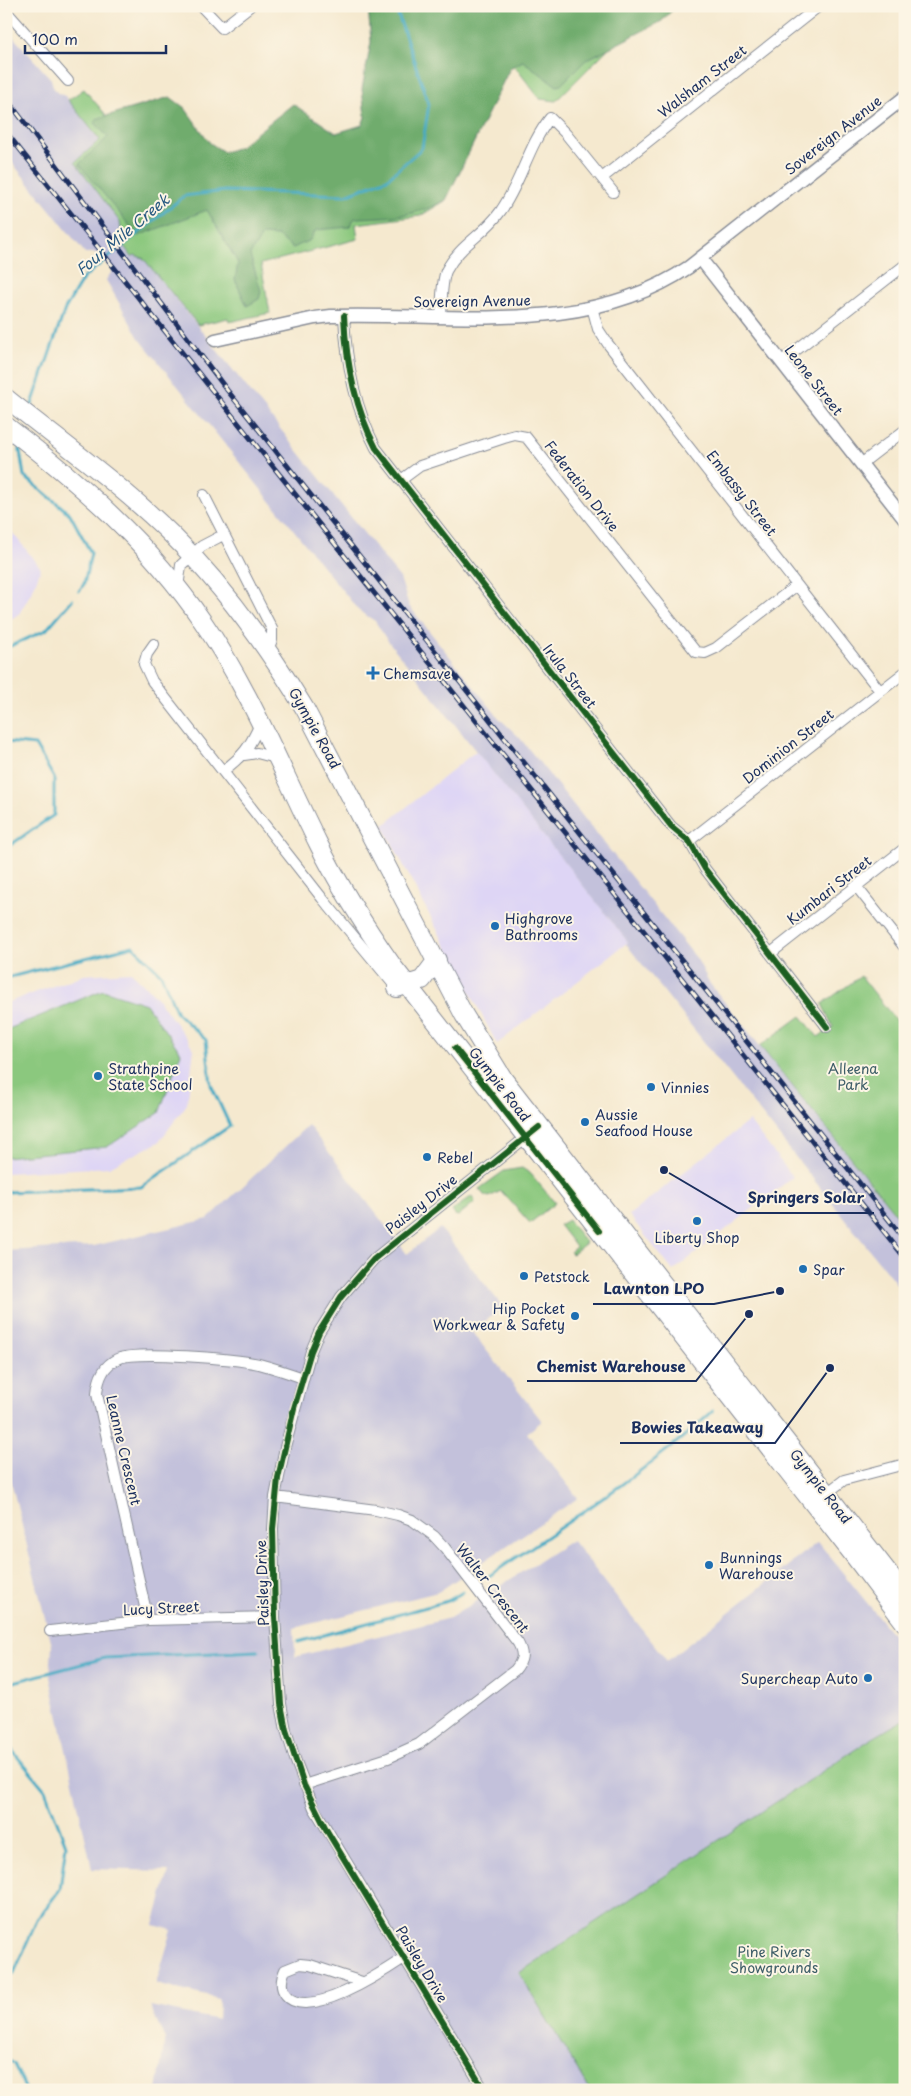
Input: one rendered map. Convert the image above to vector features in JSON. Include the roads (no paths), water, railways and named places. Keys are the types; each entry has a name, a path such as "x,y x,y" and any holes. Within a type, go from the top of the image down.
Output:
{"highway":[{"name":"Gympie Road","path":"10,401 130,496 192,554 233,603 268,650 311,718 437,960 532,1132"},
{"name":"Gympie Road","path":"6,426 33,446 114,516 143,546 178,588 221,650 334,874 406,990 532,1132 820,1498 905,1594"},
{"path":"406,990 422,980 437,960"},
{"name":"Gympie Road","path":"820,1498 905,1623"}],"street":[{"path":"201,6 222,28 250,6"},
{"name":"Walsham Street","path":"602,178 819,6"},
{"path":"6,11 68,81"},
{"name":"Sovereign Avenue","path":"215,340 315,318 344,316 534,316 610,303 664,282 700,258 905,98"},
{"path":"441,317 445,274 453,258 499,214 511,194 539,132 550,118 566,134 613,192"},
{"name":"Leone Street","path":"700,258 905,520"},
{"path":"781,362 905,265"},
{"name":"Embassy Street","path":"592,307 601,335 880,691"},
{"name":"Irula Street","path":"344,316 352,380 360,413 376,448 671,826 689,841 705,868 827,1027"},
{"path":"861,464 905,430"},
{"name":"Federation Drive","path":"401,480 420,466 504,438 515,435 526,437 688,644 701,658 797,585"},
{"path":"204,495 272,630 272,640 268,650"},
{"path":"178,588 180,568 202,546 223,535"},
{"name":"Gympie Road","path":"154,644 144,658 146,670 152,681 352,934 406,990"},
{"name":"Dominion Street","path":"689,841 905,672"},
{"path":"223,771 244,755 253,741 260,724"},
{"path":"244,755 257,753 276,758"},
{"name":"Kumbari Street","path":"771,953 905,848"},
{"path":"856,886 905,948"},
{"name":"Paisley Drive","path":"484,2090 327,1831 304,1786 286,1730 281,1704 274,1617 272,1538 276,1497 285,1447 303,1378 311,1351 324,1324 341,1297 363,1270 389,1246 532,1132"},
{"name":"Leanne Crescent","path":"148,1620 97,1394 104,1369 118,1359 134,1354 234,1360 259,1364 303,1378"},
{"path":"820,1498 844,1480 905,1464"},
{"name":"Walter Crescent","path":"276,1497 398,1514 425,1528 445,1548 518,1642 523,1657 515,1670 419,1744 388,1758 304,1786"},
{"name":"Lucy Street","path":"50,1631 148,1620 274,1617"},
{"path":"362,1982 320,1968 300,1964 285,1970 281,1984 288,1998 305,2004 323,2000 350,1990 404,1958"}],"waterway":[{"name":"Four Mile Creek","path":"30,410 65,309 84,277 184,196 225,191 346,195 387,179 422,148 429,104 395,6"},
{"name":"Four Mile Creek","path":"19,445 24,476 70,514 91,553 84,584 79,591"},
{"name":"Four Mile Creek","path":"6,648 46,630 72,600"},
{"name":"Four Mile Creek","path":"6,742 35,745 54,778 54,815 6,848"},
{"name":"Four Mile Creek","path":"6,978 133,946 161,974 177,1013 206,1040 211,1085 230,1126 141,1187 6,1192"},
{"path":"489,1576 632,1477 713,1411"},
{"path":"298,1642 448,1601 463,1592"},
{"path":"6,1684 105,1658 258,1651"},
{"name":"Four Mile Creek","path":"6,1743 45,1790 66,1845 60,1889 37,1920 14,1973 6,1978"},
{"name":"Four Mile Creek","path":"6,2060 14,2064 26,2090"}],"railway":[{"path":"6,98 227,390 905,1240"},
{"path":"6,132 905,1258"}],"place":[{"name":"Chemsave","path":"373,673"},
{"name":"Highgrove Bathrooms","path":"495,926"},
{"name":"Strathpine State School","path":"98,1076"},
{"name":"Vinnies","path":"651,1087"},
{"name":"Aussie Seafood House","path":"585,1122"},
{"name":"Rebel","path":"427,1157"},
{"name":"Springers Solar","path":"664,1170"},
{"name":"Liberty Shop","path":"697,1221"},
{"name":"Spar","path":"803,1269"},
{"name":"Petstock","path":"524,1276"},
{"name":"Lawnton LPO","path":"780,1291"},
{"name":"Chemist Warehouse","path":"749,1314"},
{"name":"Hip Pocket Workwear & Safety","path":"575,1316"},
{"name":"Bowies Takeaway","path":"830,1368"},
{"name":"Bunnings Warehouse","path":"709,1565"},
{"name":"Supercheap Auto","path":"868,1678"}],"park label":[{"name":"Alleena Park","path":"853,1076"},
{"name":"Pine Rivers Showgrounds","path":"774,1959"}]}
